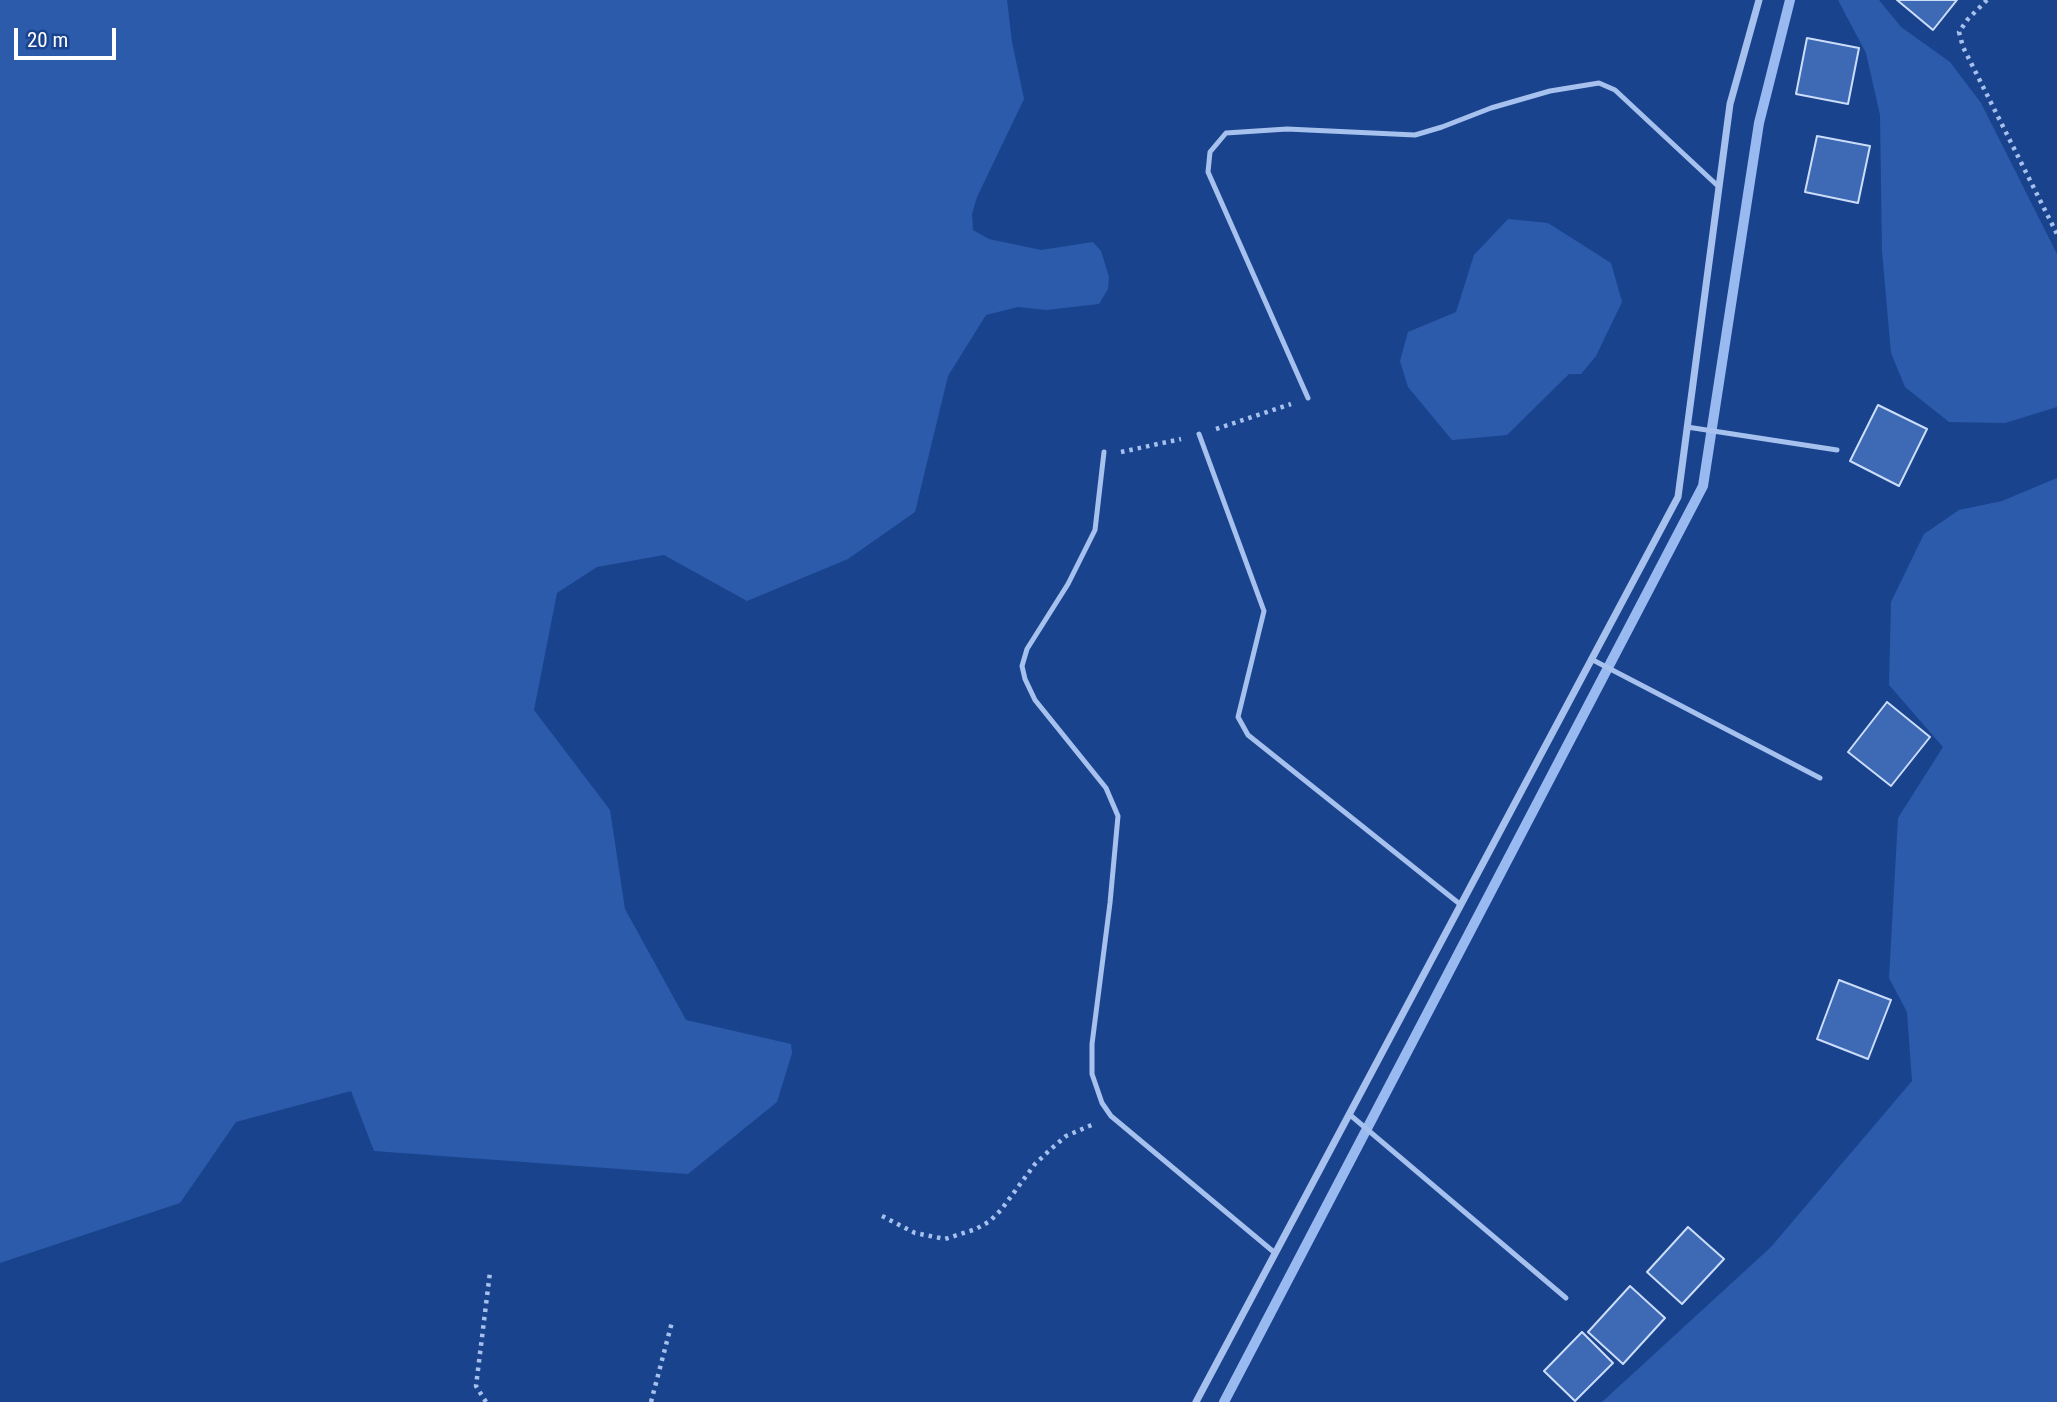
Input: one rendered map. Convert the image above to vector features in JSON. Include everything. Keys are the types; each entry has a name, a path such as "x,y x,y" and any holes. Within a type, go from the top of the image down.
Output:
{"street":[{"path":"1196,1402 1678,497 1730,104 1759,0"}],"lane":[{"path":"1308,398 1208,172 1210,152 1226,133 1287,129 1415,135 1491,108 1550,91 1599,83 1615,90 1718,187"},
{"path":"1687,427 1837,450"},
{"path":"1199,434 1264,611 1238,717 1248,735 1461,905"},
{"path":"1104,452 1095,530 1068,584 1027,649 1022,666 1035,700 1106,788 1118,816 1111,903 1093,1044 1094,1082 1102,1103 1111,1116 1275,1253"},
{"path":"1591,659 1821,778"},
{"path":"1349,1114 1566,1298"}],"path":[{"path":"1987,0 1959,32 1963,47 2057,234"},
{"path":"882,1216 915,1233 945,1239 976,1229 990,1221 1001,1210 1035,1164 1066,1136 1111,1116"},
{"path":"486,1402 476,1386 490,1272"},
{"path":"651,1402 672,1322"}],"shaded area":[{"path":"0,0 1007,0 1012,42 1024,99 977,197 972,214 973,230 989,239 1041,250 1093,242 1101,251 1109,277 1108,289 1099,304 1046,310 1018,307 986,315 948,376 915,512 848,559 747,601 664,555 597,567 557,593 534,710 610,810 625,909 686,1020 791,1044 792,1053 777,1102 688,1174 374,1151 351,1091 236,1122 180,1203 0,1263"},
{"path":"1838,0 1879,0 1901,27 1950,62 1981,103 2057,254 2057,407 2005,423 1949,422 1905,387 1891,353 1882,251 1880,115 1866,53"},
{"path":"1508,219 1548,223 1611,263 1622,302 1596,356 1581,374 1569,374 1507,435 1452,440 1408,387 1400,361 1408,332 1456,312 1474,255"},
{"path":"2057,478 2057,1402 1602,1402 1771,1247 1912,1081 1907,1012 1889,978 1898,818 1943,747 1889,685 1891,602 1924,534 1959,510 2002,501"}],"building":[{"path":"1897,0 1957,0 1933,30"},
{"path":"1807,38 1859,48 1848,104 1796,94"},
{"path":"1817,136 1870,146 1858,203 1805,192"},
{"path":"1878,405 1927,429 1899,486 1850,461"},
{"path":"1887,702 1930,737 1891,786 1848,752"},
{"path":"1839,980 1891,1000 1868,1059 1817,1039"},
{"path":"1688,1227 1724,1259 1682,1304 1647,1272"},
{"path":"1630,1286 1665,1318 1623,1364 1588,1332"},
{"path":"1582,1332 1613,1363 1575,1401 1544,1371"}],"waterway":[{"path":"1224,1402 1703,486 1759,123 1790,0"}]}
